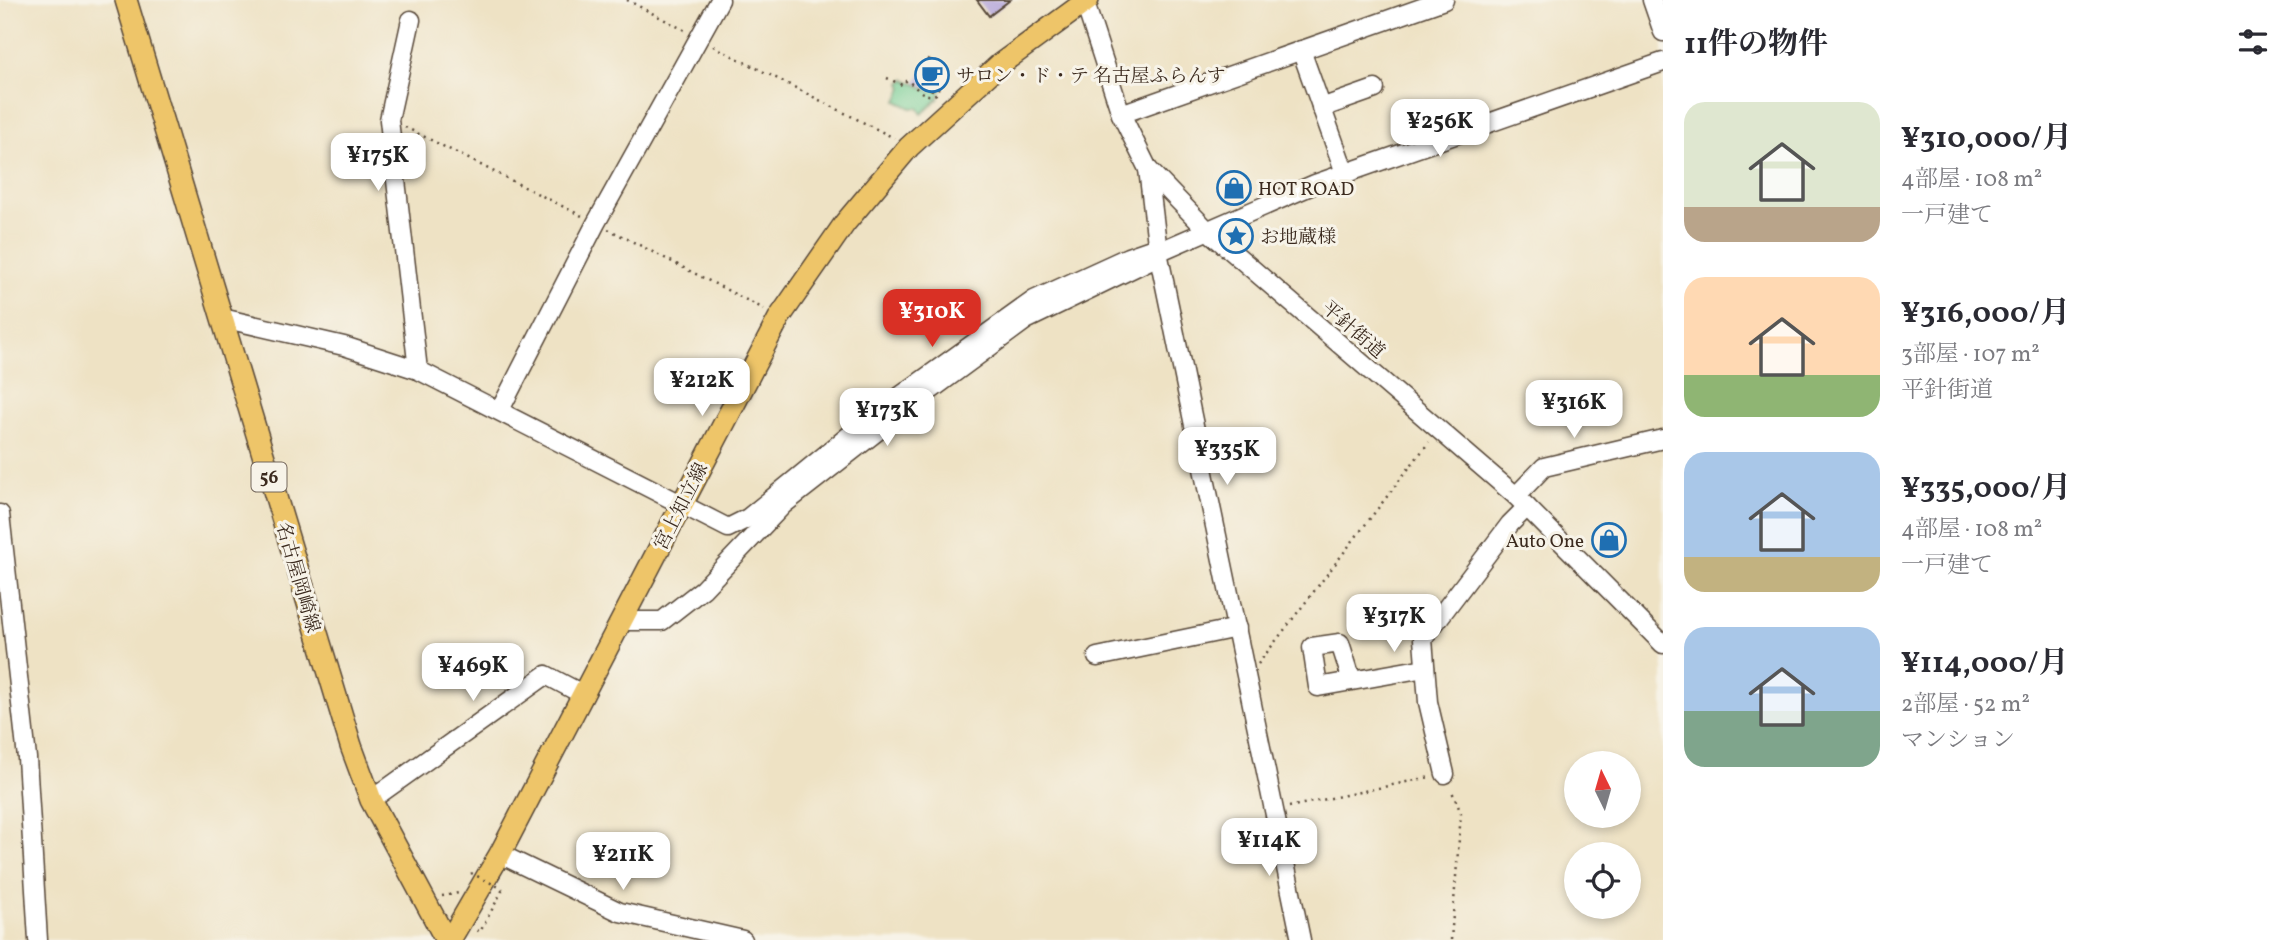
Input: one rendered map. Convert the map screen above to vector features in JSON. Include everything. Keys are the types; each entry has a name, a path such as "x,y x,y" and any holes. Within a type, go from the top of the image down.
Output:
{"main road":[{"name":"名古屋岡崎線","path":"126,0 329,680 371,800 448,940"},
{"name":"宮上知立線","path":"448,940 500,854 622,621 679,505 779,318 845,223 909,147 999,65 1085,1"}],"street":[{"path":"500,410 596,223 720,0"},
{"path":"1121,114 1444,0"},
{"path":"1652,0 1663,32"},
{"name":"平針街道","path":"1085,1 1121,114 1147,169 1207,230 1522,502 1663,644"},
{"path":"411,20 390,120 418,370"},
{"path":"1301,50 1345,173"},
{"path":"622,621 662,621 703,589 783,505 916,401 1026,320 1148,261 1158,252 1345,173 1663,62"},
{"path":"1321,108 1375,89"},
{"path":"1147,169 1158,252 1276,809 1301,940"},
{"path":"222,318 344,346 418,370 728,528 748,518 878,412 1034,300 1128,257 1150,249 1158,252"},
{"path":"1445,774 1428,702 1423,639 1510,524 1544,467 1663,439"},
{"path":"0,514 27,758 38,940"},
{"path":"1097,657 1237,628"},
{"path":"1352,681 1425,668"},
{"path":"371,800 546,675 584,695"},
{"path":"500,854 620,912 743,940"}],"path":[{"path":"627,0 909,147"},
{"path":"887,78 902,85 906,80 921,93 930,96 936,94 942,79"},
{"path":"1247,678 1438,429"},
{"path":"1276,809 1445,774 1461,813 1451,940"},
{"path":"471,873 503,889 480,932 477,930"}],"green space":[{"path":"905,79 931,91 940,83 943,85 938,99 922,114 918,108 911,108 897,101 903,88 901,83"}],"building":[{"path":"977,0 1010,0 989,16"},
{"name":"サロン・ド・テ 名古屋ふらんす","path":"928,59 945,67 942,74 946,76 932,90 916,82"}],"place":[{"name":"サロン・ド・テ 名古屋ふらんす","path":"932,75"},
{"name":"HOT ROAD","path":"1234,188"},
{"name":"お地蔵様","path":"1236,236"},
{"name":"Auto One","path":"1609,540"}]}
